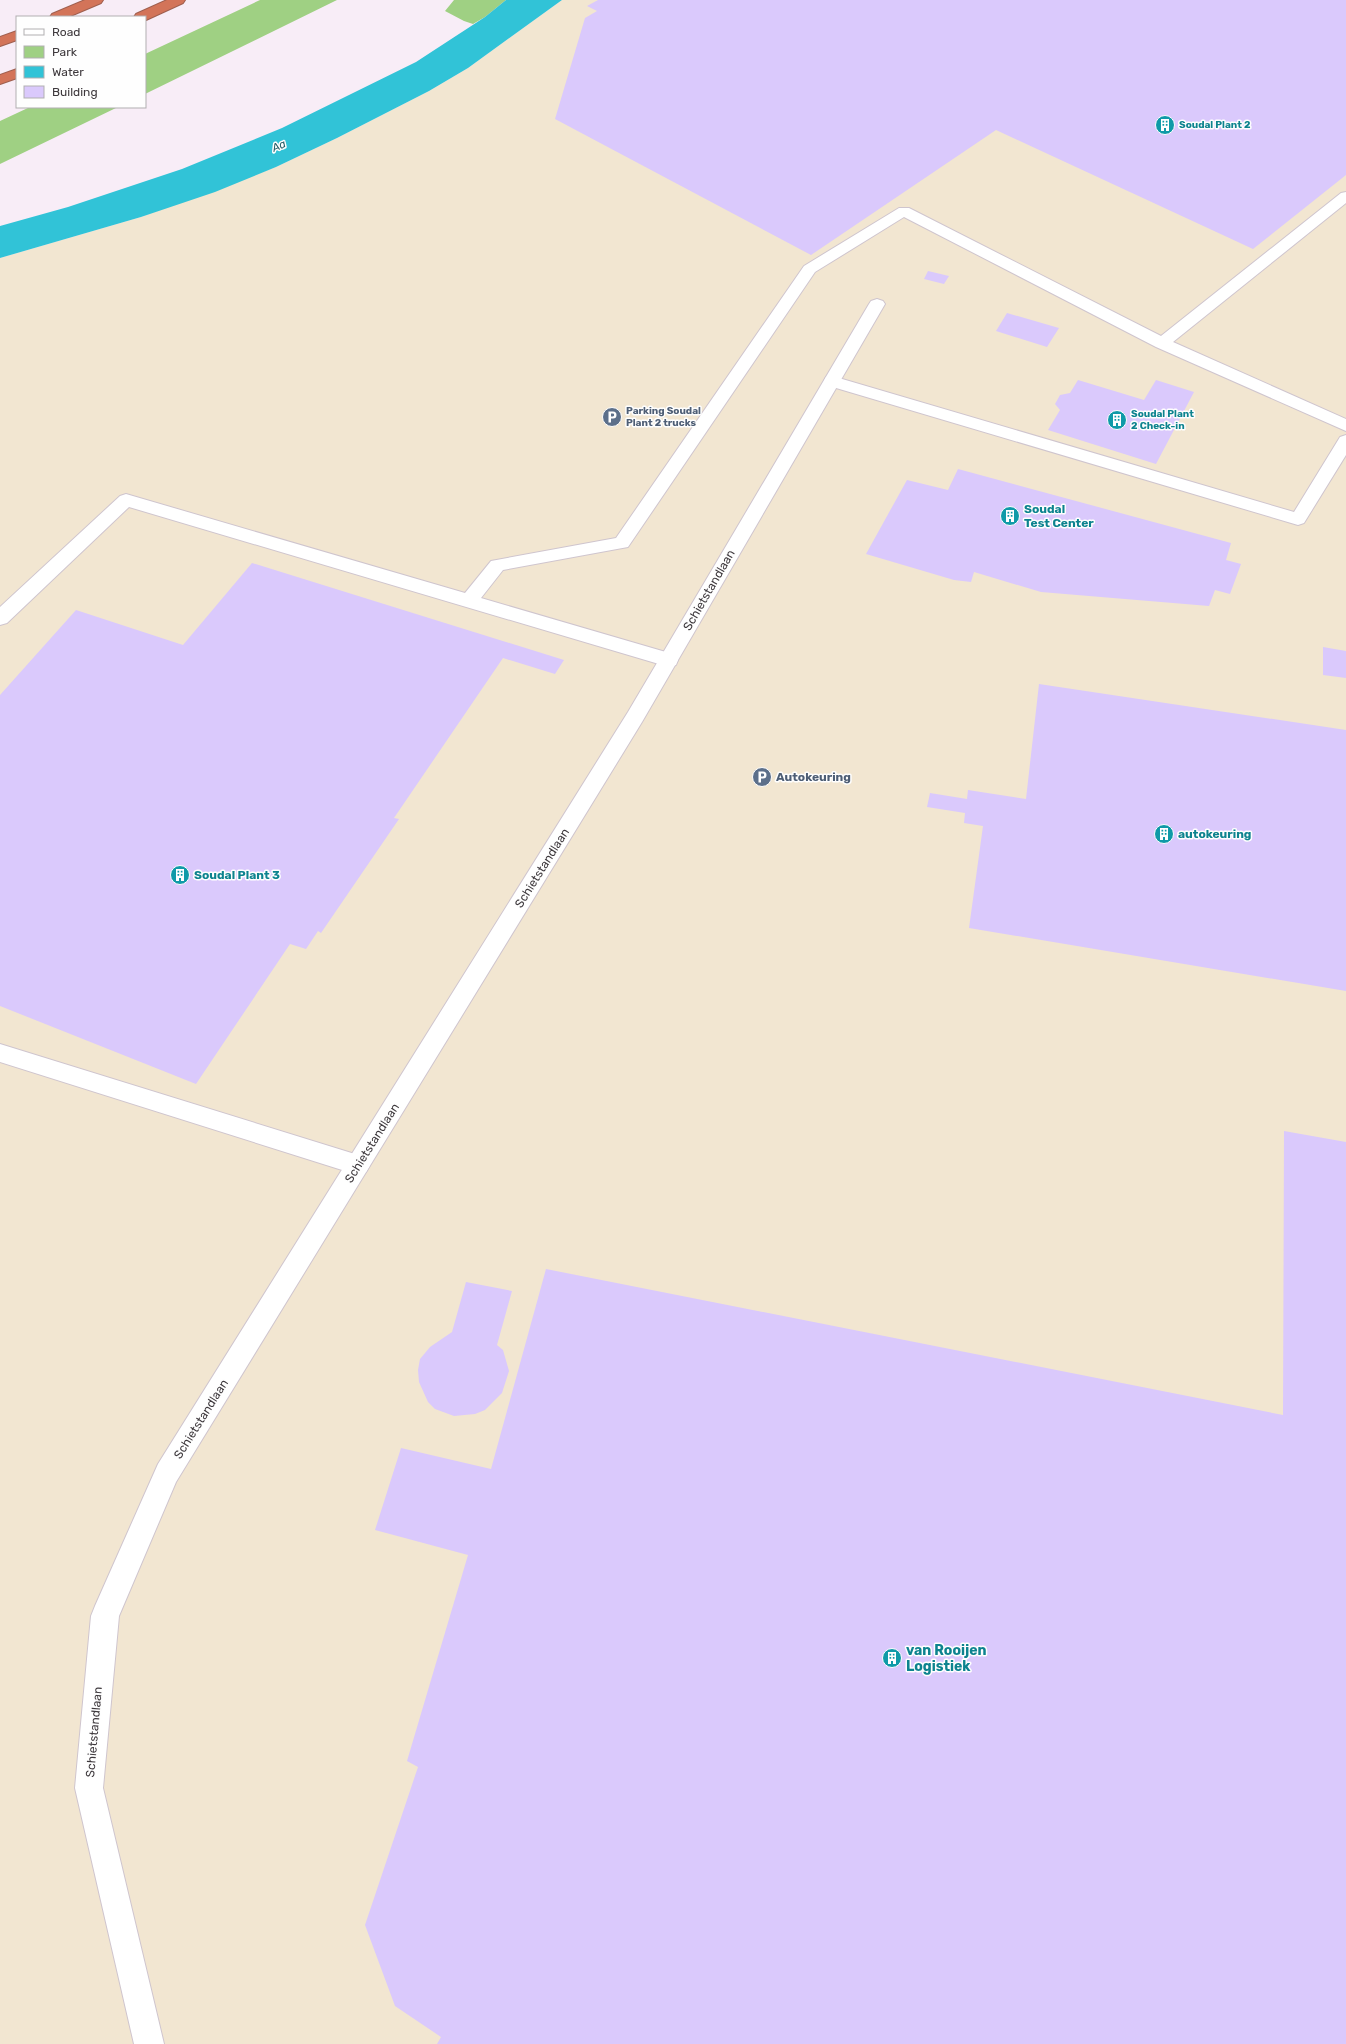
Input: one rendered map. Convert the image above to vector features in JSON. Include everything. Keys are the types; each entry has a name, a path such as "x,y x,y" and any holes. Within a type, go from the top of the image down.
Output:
{"highway":[{"path":"59,16 96,0"},
{"path":"143,16 178,0"},
{"path":"0,42 16,35"},
{"path":"0,80 16,73"}],"street":[{"path":"1162,343 1346,196"},
{"path":"469,601 497,565 622,543 809,269 904,211 1162,343 1346,426"},
{"name":"Schietstandlaan","path":"149,2044 89,1788 105,1616 167,1473 669,660 877,304"},
{"path":"832,381 1298,519 1346,440"},
{"path":"0,618 126,500 669,660"},
{"path":"0,1053 358,1165"}],"shaded area":[{"path":"562,0 1346,0 1346,2044 0,2044 0,258 141,217 276,167 429,91 468,68"}],"green space":[{"path":"260,0 337,0 146,94 146,54"},
{"path":"454,0 506,0 485,17 473,24 445,11"},
{"path":"28,108 116,108 0,164 0,121"}],"water":[{"name":"Aa","path":"506,0 562,0 468,68 429,91 276,167 215,192 141,217 0,258 0,226 68,207 182,169 282,128 416,62 485,17"}],"building":[{"name":"Soudal Plant 2","path":"598,0 1346,0 1346,175 1253,249 996,130 811,255 555,119 585,18 597,11 587,6"},
{"path":"928,271 949,276 944,284 924,279"},
{"path":"1007,313 1059,328 1047,347 996,331"},
{"name":"Soudal Plant 2 Check-in","path":"1078,380 1144,400 1156,380 1194,392 1156,464 1048,430 1060,410 1055,404 1060,395 1070,393"},
{"name":"Soudal Test Center","path":"958,469 1231,543 1226,560 1241,564 1230,594 1215,590 1209,606 1041,592 974,572 971,582 954,580 866,554 907,480 948,490"},
{"name":"Soudal Plant 3","path":"252,563 564,660 555,674 503,658 394,818 399,819 321,933 318,931 306,949 290,944 196,1084 0,1006 0,695 76,610 183,645"},
{"path":"1323,647 1346,651 1346,678 1323,675"},
{"name":"autokeuring","path":"1039,684 1346,730 1346,991 969,928 983,826 964,823 965,813 927,807 930,793 967,799 968,790 1026,799"},
{"name":"van Rooijen Logistiek","path":"1284,1131 1346,1142 1346,2044 437,2044 441,2037 395,2006 365,1925 418,1767 407,1761 468,1555 375,1530 401,1448 491,1469 546,1269 1283,1415"},
{"path":"466,1282 512,1291 497,1345 503,1350 509,1371 502,1393 485,1410 475,1414 454,1416 435,1409 428,1402 419,1382 418,1370 420,1359 430,1347 452,1332"}],"place":[{"name":"Soudal Plant 2","path":"1165,125"},
{"name":"Parking Soudal Plant 2 trucks","path":"612,417"},
{"name":"Soudal Plant 2 Check-in","path":"1117,420"},
{"name":"Soudal Test Center","path":"1010,516"},
{"name":"Autokeuring","path":"762,777"},
{"name":"autokeuring","path":"1164,834"},
{"name":"Soudal Plant 3","path":"180,875"},
{"name":"van Rooijen Logistiek","path":"892,1658"}]}
